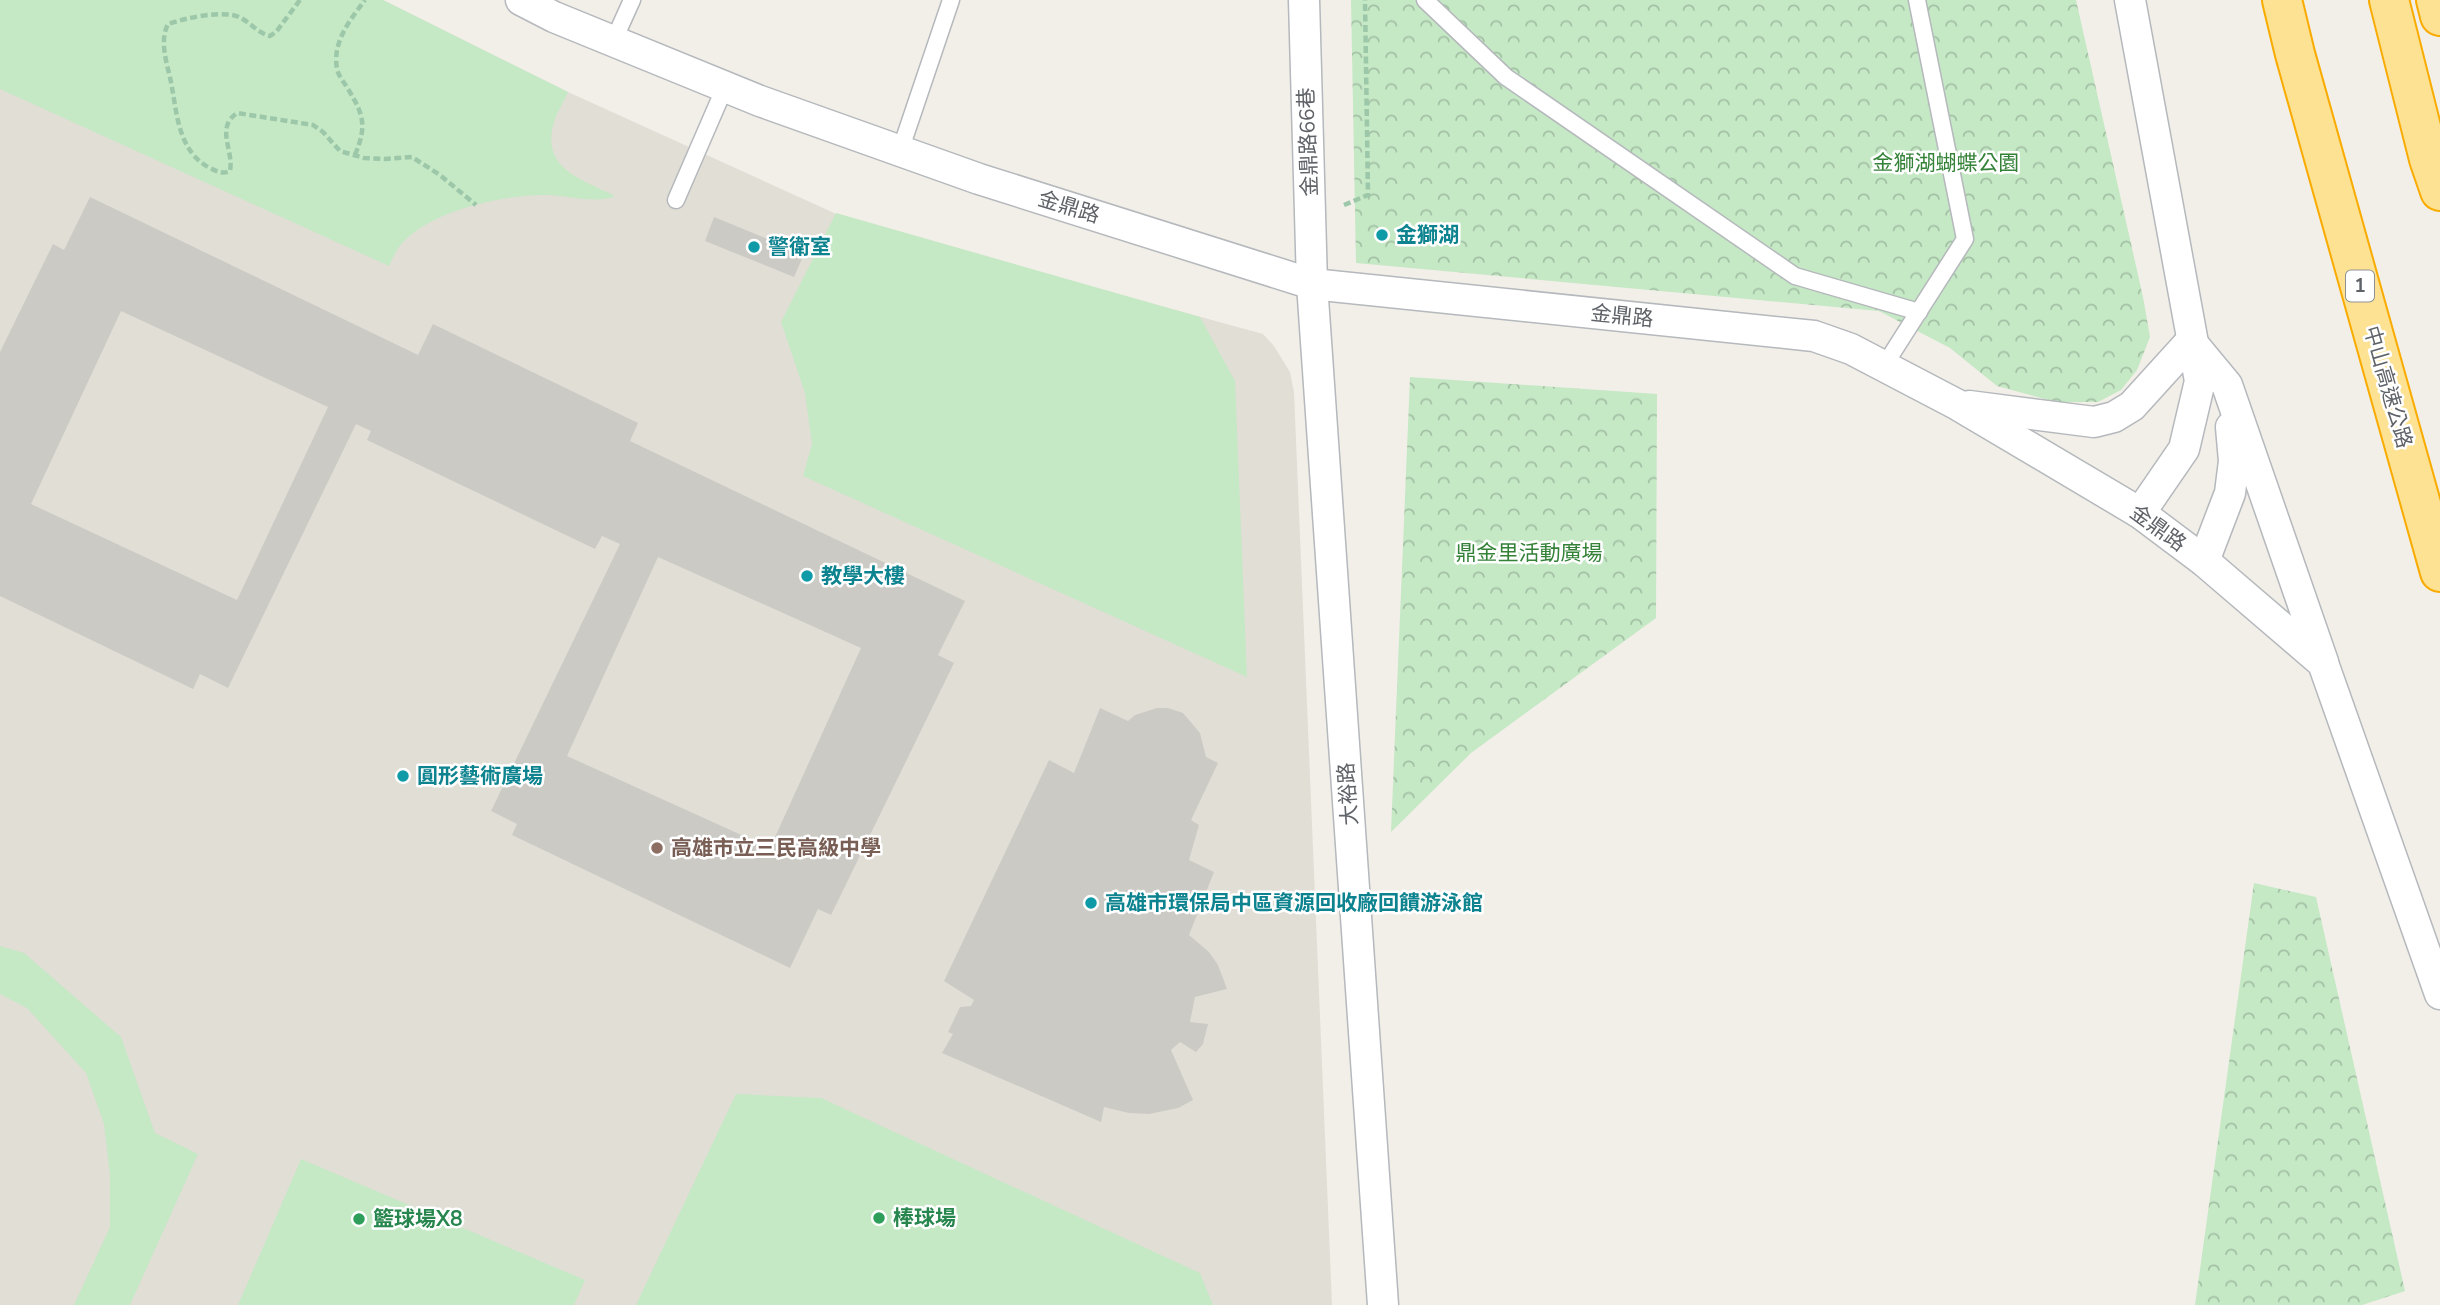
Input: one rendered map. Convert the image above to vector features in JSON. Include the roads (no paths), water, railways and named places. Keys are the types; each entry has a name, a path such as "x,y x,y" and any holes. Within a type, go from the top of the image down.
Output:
{"highway":[{"name":"中山高速公路","path":"2282,0 2440,572"},
{"path":"2389,0 2440,191"},
{"path":"2436,0 2440,16"}],"street":[{"name":"金鼎路","path":"521,0 613,42 725,87 900,151 979,179 1312,284 1814,335 1851,349 1884,366 1958,405 2140,513 2204,561 2323,663 2440,994"},
{"name":"金鼎路66巷","path":"1304,0 1312,284"},
{"path":"2130,0 2200,381 2184,449 2140,513"},
{"name":"大裕路","path":"1312,284 1383,1305"},
{"path":"2191,341 2227,385 2323,663"},
{"path":"1958,405 2094,422 2114,418 2132,406 2191,341"},
{"path":"2204,561 2230,492 2234,461 2227,385"}],"lane":[{"path":"613,42 632,0"},
{"path":"900,151 951,0"},
{"path":"1425,0 1506,77 1795,276 1919,312"},
{"path":"1884,366 1965,239 1917,0"},
{"path":"676,201 725,87"}],"place":[{"name":"金獅湖","path":"1382,235"},
{"name":"警衛室","path":"754,247"},
{"name":"教學大樓","path":"807,576"},
{"name":"圓形藝術廣場","path":"403,776"},
{"name":"高雄市立三民高級中學","path":"657,848"},
{"name":"高雄市環保局中區資源回收廠回饋游泳館","path":"1091,903"},
{"name":"棒球場","path":"879,1218"},
{"name":"籃球場X8","path":"359,1219"}],"park label":[{"name":"金獅湖蝴蝶公園","path":"1946,163"},
{"name":"鼎金里活動廣場","path":"1529,553"}]}
